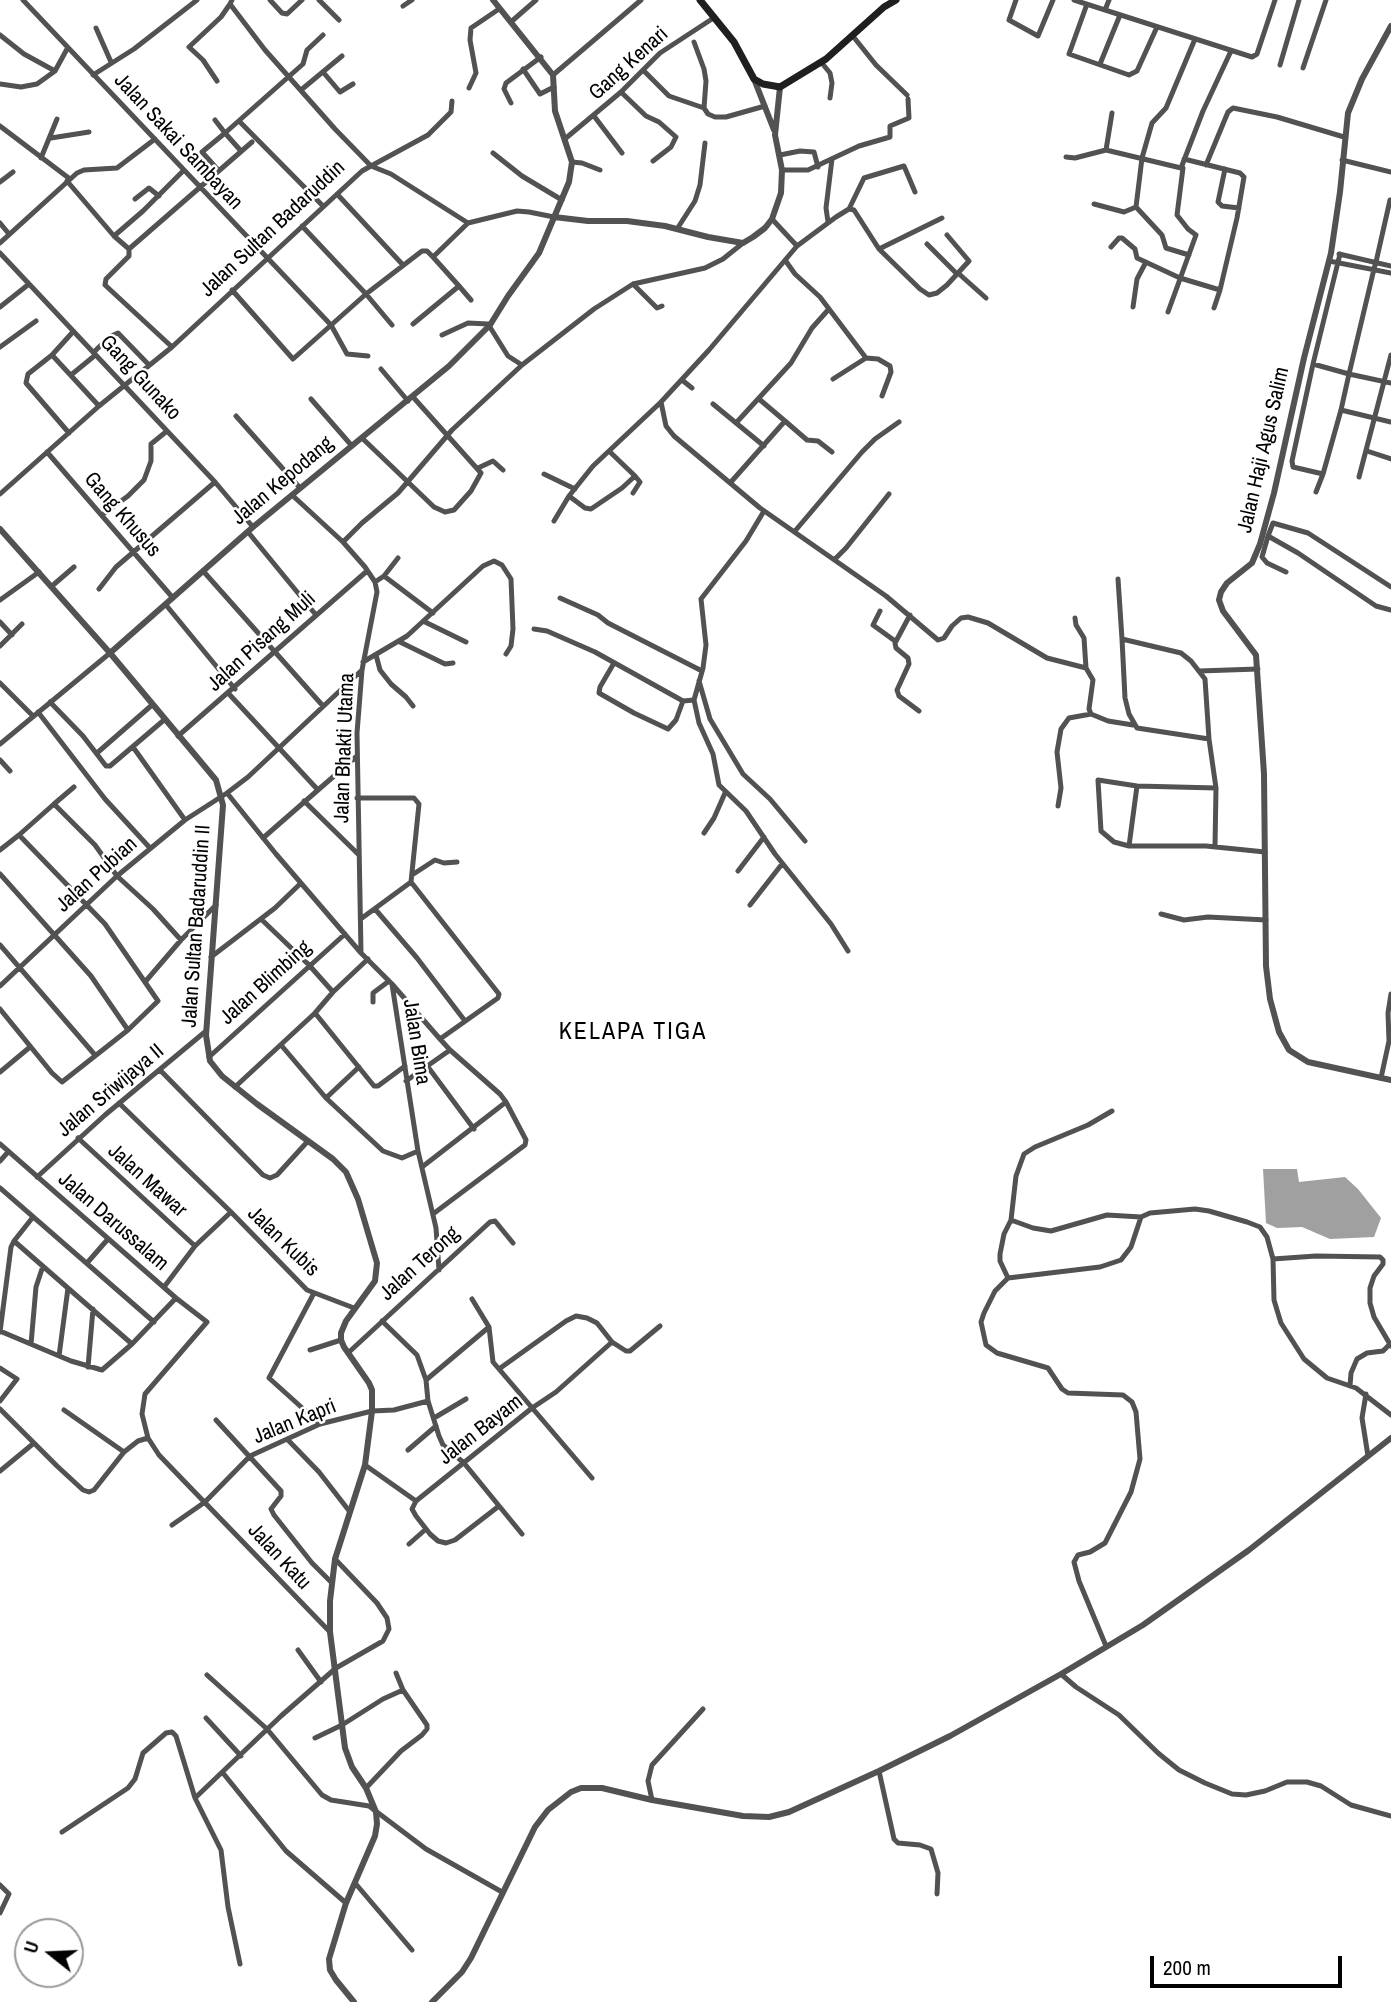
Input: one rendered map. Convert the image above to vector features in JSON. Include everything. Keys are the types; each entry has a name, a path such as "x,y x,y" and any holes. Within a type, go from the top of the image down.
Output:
{"main road":[{"path":"700,0 716,17 743,57 754,79 780,88 823,60 896,0"}],"street":[{"name":"Jalan Sakai Sambayan","path":"23,0 331,325 347,354 368,356"},
{"path":"28,6 36,0"},
{"path":"93,75 134,49 197,0"},
{"path":"270,0 282,13 287,14 302,0"},
{"path":"319,0 339,20"},
{"path":"403,6 412,0"},
{"path":"493,0 553,75 555,111 572,162 600,170"},
{"path":"512,21 536,0"},
{"path":"553,75 642,0"},
{"path":"1016,0 1009,20 1038,36 1054,0"},
{"path":"1074,0 1254,57 1275,0"},
{"path":"1105,10 1109,0"},
{"path":"1280,65 1300,0"},
{"path":"1303,68 1326,0"},
{"path":"217,80 189,47 221,17 231,2 289,77 371,166 428,135 451,112 452,101"},
{"path":"1084,2 1069,54 1129,75 1134,74 1157,27"},
{"path":"469,88 477,73 470,40 471,28 499,9"},
{"path":"1100,64 1120,15"},
{"name":"Gang Kenari","path":"566,138 621,92 660,53 716,17"},
{"name":"Jalan Haji Agus Salim","path":"1391,26 1350,106 1344,136 1340,192 1331,253 1270,523 1252,563 1227,583 1219,600 1223,611 1251,646 1256,655 1258,669 1264,774 1267,981 1279,1032 1289,1050 1308,1062 1391,1080"},
{"path":"96,28 111,62"},
{"path":"0,35 24,54 55,71"},
{"path":"219,171 202,152 303,64 307,50 323,35"},
{"path":"782,170 808,170 818,167 859,146 890,137 890,126 909,118 907,97 852,35"},
{"path":"1189,255 1166,248 1162,235 1136,207 1142,158 1152,123 1166,108 1195,39"},
{"path":"694,42 701,57 706,81 704,108"},
{"path":"0,84 20,88 44,80 55,71 68,49"},
{"path":"1168,312 1196,234 1188,229 1177,215 1184,159 1231,51"},
{"path":"301,90 342,56"},
{"path":"511,103 505,86 541,57"},
{"path":"823,60 832,83 830,98"},
{"path":"523,69 540,94 554,87"},
{"path":"643,70 669,96 704,108 715,117 726,117 765,106"},
{"path":"323,72 340,92 354,84"},
{"path":"343,542 407,484 447,436 522,365 594,309 633,284 705,268 723,259 765,228 779,202 782,170 775,135 754,79"},
{"path":"775,135 780,88"},
{"path":"621,92 646,116 659,122 676,137 671,147 653,161"},
{"path":"1206,165 1228,112 1233,108 1344,136"},
{"path":"1106,150 1112,113"},
{"path":"594,116 622,153"},
{"path":"41,158 57,119"},
{"path":"215,120 241,151"},
{"path":"239,121 323,206"},
{"path":"0,126 68,180 114,236 129,249"},
{"path":"51,138 89,132"},
{"path":"0,243 68,180 84,170 117,168 155,139"},
{"path":"172,347 105,285 106,279 129,256 129,249 252,142"},
{"path":"677,229 695,201 701,185 705,143"},
{"path":"1066,157 1075,158 1106,150 1178,169 1183,167"},
{"path":"780,155 800,151 814,152 818,167"},
{"path":"494,153 522,176 562,200"},
{"path":"828,222 826,208 832,159"},
{"path":"1184,159 1225,169 1244,177 1214,308"},
{"path":"1342,160 1391,172"},
{"name":"Jalan Kepodang","path":"0,744 110,653 300,488 449,366 490,325 539,253 572,173 572,162"},
{"name":"Jalan Sultan Badaruddin","path":"0,494 99,406 172,347 362,171 371,166 412,186 468,223"},
{"path":"554,521 575,489 609,451 682,380 797,246 849,209 857,196 861,180 904,166 915,192"},
{"path":"1225,169 1218,202 1222,206 1239,208"},
{"path":"114,236 184,170"},
{"path":"0,182 13,172"},
{"path":"135,199 149,188 159,196"},
{"path":"337,194 403,265"},
{"path":"1317,492 1341,410 1391,200"},
{"path":"1094,204 1124,212 1136,207"},
{"path":"849,209 854,210 879,249 929,295 937,293 969,260 947,235"},
{"path":"433,257 468,223 517,211 588,221 628,221 743,243"},
{"path":"879,249 942,218"},
{"path":"772,219 797,246"},
{"path":"0,223 9,234"},
{"path":"302,226 392,325"},
{"path":"1111,247 1119,237 1122,238 1135,249 1137,258 1181,278 1220,290"},
{"path":"927,244 986,298"},
{"path":"232,290 293,359 366,295 423,250 428,251 471,300"},
{"name":"Gang Gunako","path":"0,253 215,482 316,615"},
{"path":"1331,253 1391,266"},
{"path":"1323,474 1292,465 1340,254"},
{"path":"785,260 795,274 820,297 866,358"},
{"path":"1329,261 1391,273"},
{"path":"1133,307 1137,279 1146,262"},
{"path":"0,307 29,284"},
{"path":"633,284 655,307 659,309 662,306"},
{"path":"414,324 458,286"},
{"path":"736,423 791,363 828,310"},
{"path":"0,347 36,321"},
{"path":"442,335 468,323 490,325 508,356 522,365"},
{"path":"71,375 109,337 118,333 149,365"},
{"path":"69,433 26,383 28,374 52,355 71,334"},
{"path":"52,355 99,406"},
{"path":"1359,477 1388,382 1391,355"},
{"path":"833,379 866,358 878,359 890,366 891,372 882,396"},
{"path":"1313,364 1388,382"},
{"path":"362,438 434,507 449,512 471,491 481,475 478,468 380,369"},
{"path":"682,380 692,388"},
{"path":"311,399 352,446"},
{"path":"759,399 807,440 818,441 832,453"},
{"path":"661,402 666,426 674,436 764,511 835,559 910,615 938,640 944,639 956,621 968,617 994,626 1047,658 1086,668"},
{"path":"713,404 764,446"},
{"path":"1341,410 1391,422"},
{"path":"236,416 300,488"},
{"path":"732,482 785,421"},
{"path":"795,531 862,452 899,422"},
{"path":"102,515 144,480 151,461 151,444 167,431"},
{"path":"609,451 640,482 633,493"},
{"path":"1367,451 1391,459"},
{"name":"Gang Khusus","path":"47,452 173,598"},
{"path":"478,468 490,461 503,470"},
{"path":"544,474 575,489"},
{"path":"569,496 585,508 591,509 635,476"},
{"path":"99,589 116,567 215,482"},
{"path":"835,559 889,494"},
{"path":"292,495 343,542 374,582 384,576 398,558"},
{"path":"764,511 746,541 701,599 700,609 706,639 702,671 694,701 699,723 713,754 718,781 725,793 740,804 782,864 831,923 848,951"},
{"path":"1286,572 1267,563 1262,557 1270,523 1308,533 1391,587"},
{"name":"Jalan Sultan Badaruddin II","path":"0,529 110,653 213,776 224,795 206,1031 209,1057 215,1069 235,1087 332,1158 352,1182 377,1263 375,1281 343,1327 341,1340"},
{"path":"1268,536 1376,606 1391,610"},
{"path":"363,662 400,642 482,566 491,562 499,563 511,579 511,646 506,654"},
{"path":"52,586 74,567"},
{"name":"Jalan Pisang Muli","path":"178,736 235,689 367,570"},
{"path":"0,600 39,572"},
{"path":"204,572 323,706"},
{"path":"384,576 433,612"},
{"path":"1118,579 1125,698 1133,725"},
{"name":"Jalan Bhakti Utama","path":"361,953 357,756 362,670 376,603 374,582"},
{"path":"560,598 598,615 702,671"},
{"path":"166,605 235,689"},
{"path":"880,611 874,626 895,640"},
{"path":"910,615 895,640 895,648 907,657 909,664 897,687 897,693 919,711"},
{"path":"1075,618 1084,638 1086,668 1093,680 1089,709 1091,714"},
{"path":"423,621 466,642"},
{"path":"0,622 12,635"},
{"path":"0,646 22,624"},
{"path":"534,629 571,642 683,701 694,701"},
{"path":"1122,639 1181,653 1199,671 1207,687 1209,739 1216,788 1215,846"},
{"path":"400,642 445,664 453,663"},
{"path":"376,655 380,670 413,706"},
{"path":"614,663 598,691 634,713 668,729 676,720 683,701"},
{"path":"1199,671 1258,669"},
{"name":"Jalan Pubian","path":"0,986 117,876 185,820 224,795 362,670"},
{"path":"699,681 710,719 743,774 771,799 806,841"},
{"path":"0,683 36,714 105,799 150,848"},
{"path":"229,694 318,790"},
{"path":"50,702 83,736 105,766 110,766 164,720"},
{"path":"97,753 152,705"},
{"path":"1058,806 1061,788 1057,752 1061,729 1066,719 1091,714 1108,721 1133,725 1141,730 1209,739"},
{"path":"133,747 185,820"},
{"path":"263,838 357,756"},
{"path":"0,760 10,771"},
{"path":"1216,788 1137,786 1097,780 1101,831 1114,842 1129,846 1215,846 1265,852"},
{"path":"1129,846 1137,786"},
{"path":"0,849 74,787"},
{"path":"704,832 715,818 725,793"},
{"name":"Jalan Bima","path":"224,795 361,953 390,982 418,1151 433,1214 439,1270"},
{"path":"358,798 418,800 412,879 499,994 498,998 440,1039"},
{"path":"304,801 359,855"},
{"path":"54,804 95,845 117,876 153,909 181,940"},
{"path":"0,1009 62,1082 157,1004 156,998 122,946 86,904 19,835"},
{"path":"738,871 764,837"},
{"path":"362,918 435,860 444,863 457,862"},
{"path":"750,905 782,864"},
{"path":"0,874 90,976 128,1030"},
{"path":"212,957 261,919 301,883"},
{"path":"145,982 216,905"},
{"path":"375,909 465,1021"},
{"path":"1161,914 1184,920 1208,917 1266,920"},
{"path":"261,919 309,965 332,992"},
{"name":"Jalan Blimbing","path":"209,1057 345,934"},
{"path":"0,945 95,1055"},
{"path":"235,1087 315,1013 332,992 368,958"},
{"path":"373,1002 373,993 390,982 450,1050 500,1094 526,1140 525,1145 433,1214"},
{"path":"1381,1078 1389,1041 1388,1013 1391,994"},
{"path":"315,1013 376,1086 405,1066"},
{"name":"Jalan Sriwijaya II","path":"37,1177 78,1138 206,1031"},
{"path":"281,1045 326,1098 383,1151 402,1158 418,1151"},
{"path":"0,1072 30,1047"},
{"path":"406,1081 450,1050"},
{"path":"326,1098 359,1067"},
{"path":"428,1067 474,1129"},
{"path":"160,1070 263,1175 270,1178 277,1175 308,1141"},
{"path":"422,1167 506,1102"},
{"name":"Jalan Kubis","path":"119,1103 307,1290 354,1308"},
{"path":"1008,1278 1000,1261 1000,1254 1004,1234 1011,1220 1013,1189 1024,1154 1112,1111"},
{"name":"Jalan Mawar","path":"78,1138 195,1246"},
{"name":"Jalan Darussalam","path":"0,1144 207,1322 145,1394 142,1414 148,1438"},
{"path":"0,1161 8,1152"},
{"path":"0,1188 154,1322"},
{"path":"1011,1220 1051,1231 1107,1215 1141,1217 1150,1213 1195,1209 1247,1222 1264,1231 1273,1259 1274,1300 1281,1322 1310,1366 1327,1378 1350,1385 1366,1394 1391,1415"},
{"path":"164,1287 195,1246 231,1212"},
{"path":"33,1217 10,1247 0,1331 59,1356 102,1370 132,1344 176,1298"},
{"path":"1106,1646 1074,1562 1078,1555 1090,1552 1105,1543 1131,1492 1140,1459 1136,1412 1132,1402 1124,1395 1068,1393 1043,1365 997,1353 986,1345 981,1322 995,1291 1008,1278 1100,1266 1121,1260 1131,1247 1141,1217"},
{"name":"Jalan Terong","path":"348,1353 490,1222 495,1221 513,1242"},
{"path":"87,1264 108,1239"},
{"path":"14,1241 132,1344"},
{"path":"1273,1259 1316,1256 1380,1257 1383,1264 1374,1276 1370,1288 1370,1303 1390,1345 1383,1351 1367,1353 1357,1359 1350,1373 1350,1385"},
{"path":"31,1344 36,1287 43,1266"},
{"path":"59,1356 68,1288"},
{"path":"314,1293 269,1378 320,1424"},
{"path":"472,1299 489,1327 491,1356 499,1369 592,1478"},
{"path":"88,1367 93,1309"},
{"path":"499,1369 576,1316 597,1323 612,1342 630,1351 660,1326"},
{"path":"382,1321 417,1355 426,1380 428,1401 443,1445 464,1463 522,1534"},
{"path":"426,1380 489,1327"},
{"path":"310,1350 341,1340 372,1390 365,1465 335,1559 331,1582 330,1632 345,1748 376,1812 375,1836 346,1903 329,1959 330,1970 354,2002"},
{"name":"Jalan Bayam","path":"416,1502 532,1408 584,1370 612,1342"},
{"path":"0,1368 17,1378 0,1401"},
{"path":"1366,1394 1363,1418 1368,1456"},
{"path":"433,1418 466,1399"},
{"name":"Jalan Kapri","path":"172,1525 205,1502 250,1456 320,1424 428,1401"},
{"path":"0,1409 83,1490 89,1492 94,1490 124,1452 138,1441 148,1438"},
{"path":"64,1410 124,1452"},
{"path":"216,1420 281,1491 281,1496 271,1509 274,1515 312,1563 331,1582"},
{"path":"408,1450 436,1426"},
{"name":"Jalan Katu","path":"148,1438 159,1455 330,1632"},
{"path":"432,2002 467,1965 535,1827 548,1810 571,1792 581,1788 602,1788 743,1816 769,1816 789,1812 880,1771 1062,1674 1192,1592 1317,1498 1391,1438"},
{"path":"288,1440 319,1472 351,1512"},
{"path":"0,1471 34,1443"},
{"path":"365,1465 416,1502 412,1510 438,1541 452,1542 499,1506"},
{"path":"409,1544 426,1529"},
{"path":"195,1798 336,1668 383,1641 389,1629 387,1618 377,1603 335,1559"},
{"path":"298,1650 321,1682"},
{"path":"366,1788 401,1751 425,1732 427,1726 403,1690 396,1673"},
{"path":"1062,1674 1076,1687 1119,1715 1158,1754 1179,1770 1205,1783 1232,1794 1246,1795 1287,1782 1307,1782 1321,1786 1350,1805 1391,1816"},
{"path":"207,1675 267,1729 322,1795 331,1800 369,1806 426,1849 502,1892"},
{"path":"315,1738 403,1690"},
{"path":"652,1800 648,1781 652,1765 704,1709"},
{"path":"206,1718 241,1756"},
{"path":"62,1832 128,1788 135,1779 144,1753 166,1733 172,1732 176,1736 195,1798 221,1850 228,1907 240,1964"},
{"path":"880,1771 894,1839 898,1843 931,1849 938,1873 937,1894"},
{"path":"223,1773 286,1851 346,1903"},
{"path":"355,1883 412,1950"},
{"path":"0,1885 9,1894 0,1913"}],"shaded area":[{"path":"1263,1169 1297,1169 1299,1182 1345,1177 1381,1218 1374,1237 1330,1239 1302,1227 1277,1228 1266,1223"}],"district":[{"name":"KELAPA TIGA","path":"633,1033"}]}
